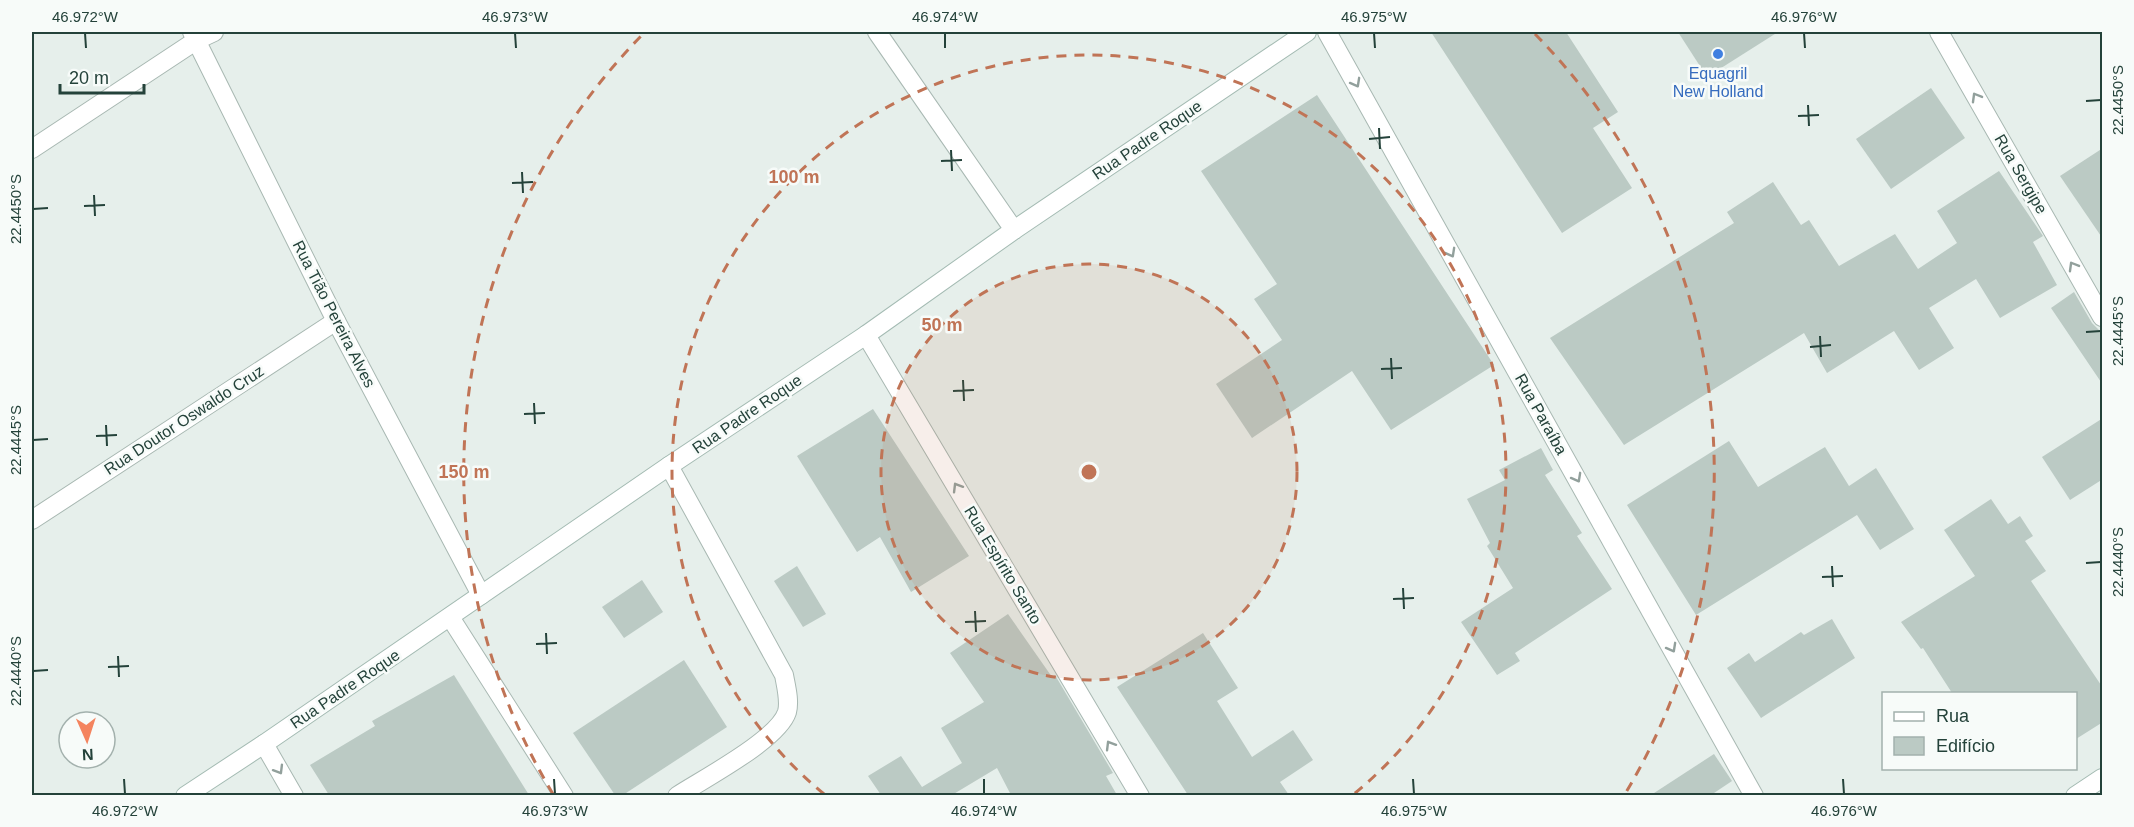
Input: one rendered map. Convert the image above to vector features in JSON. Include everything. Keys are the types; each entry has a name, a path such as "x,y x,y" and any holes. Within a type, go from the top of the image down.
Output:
{"street":[{"path":"32,149 194,36 214,32"},
{"path":"877,32 1014,230"},
{"name":"Rua Padre Roque","path":"185,795 264,744 669,466 866,335 1014,230 1307,32"},
{"name":"Rua Paraíba","path":"1327,32 1754,795"},
{"name":"Rua Sergipe","path":"1939,32 2103,317"},
{"name":"Rua Tião Pereira Alves","path":"194,36 336,321 481,595"},
{"name":"Rua Doutor Oswaldo Cruz","path":"32,520 336,321"},
{"name":"Rua Espírito Santo","path":"866,335 1140,795"},
{"path":"669,466 784,675 787,694 787,712 764,741 677,795"},
{"path":"450,617 564,795"},
{"path":"264,744 294,795"},
{"path":"2075,795 2103,778"}],"building":[{"path":"1431,32 1566,32 1618,112 1593,128 1632,188 1562,233"},
{"name":"Equagril New Holland","path":"1678,32 1778,32 1707,77"},
{"path":"1931,88 1965,138 1891,189 1856,139"},
{"path":"1317,95 1494,365 1391,430 1352,371 1252,438 1216,384 1282,340 1254,299 1277,284 1201,171"},
{"path":"2103,148 2103,239 2060,176"},
{"path":"1999,171 2043,236 2033,242 2057,285 2000,318 1976,279 1929,308 1954,348 1919,370 1894,331 1827,373 1804,333 1624,445 1550,338 1734,223 1727,212 1773,182 1801,225 1809,220 1839,266 1895,234 1918,269 1957,243 1937,211"},
{"path":"2074,292 2092,323 2103,334 2103,385 2051,308"},
{"path":"873,409 969,556 911,592 880,537 857,552 797,456"},
{"path":"2103,418 2103,479 2070,500 2042,457"},
{"path":"1729,441 1758,487 1825,447 1849,486 1876,468 1914,529 1880,550 1857,515 1696,615 1627,505"},
{"path":"1541,448 1553,470 1545,475 1582,533 1577,536 1612,589 1515,653 1520,661 1497,675 1461,622 1513,588 1487,546 1490,543 1467,499 1505,480 1499,470"},
{"path":"1991,499 2008,524 2020,516 2033,536 2025,541 2046,571 2031,581 2103,688 2103,722 2077,738 2077,692 1951,692 1923,648 1921,649 1901,622 1975,576 1944,530"},
{"path":"797,566 826,614 803,627 774,581"},
{"path":"642,580 663,612 624,638 602,607"},
{"path":"1008,614 1052,677 1055,675 1113,773 1106,776 1117,795 1011,795 997,768 952,795 881,795 868,776 901,756 922,787 962,763 941,728 984,702 950,653"},
{"path":"1832,619 1855,658 1761,718 1727,668 1749,653 1755,662 1801,632 1804,635"},
{"path":"1203,633 1238,688 1217,701 1252,757 1293,730 1313,760 1280,782 1289,795 1188,795 1117,687"},
{"path":"684,660 727,727 623,795 615,795 573,733"},
{"path":"454,675 529,795 329,795 310,765 375,726 372,721"},
{"path":"1714,754 1732,781 1711,795 1651,795"}],"place":[{"name":"Equagril New Holland","path":"1718,54"}]}
